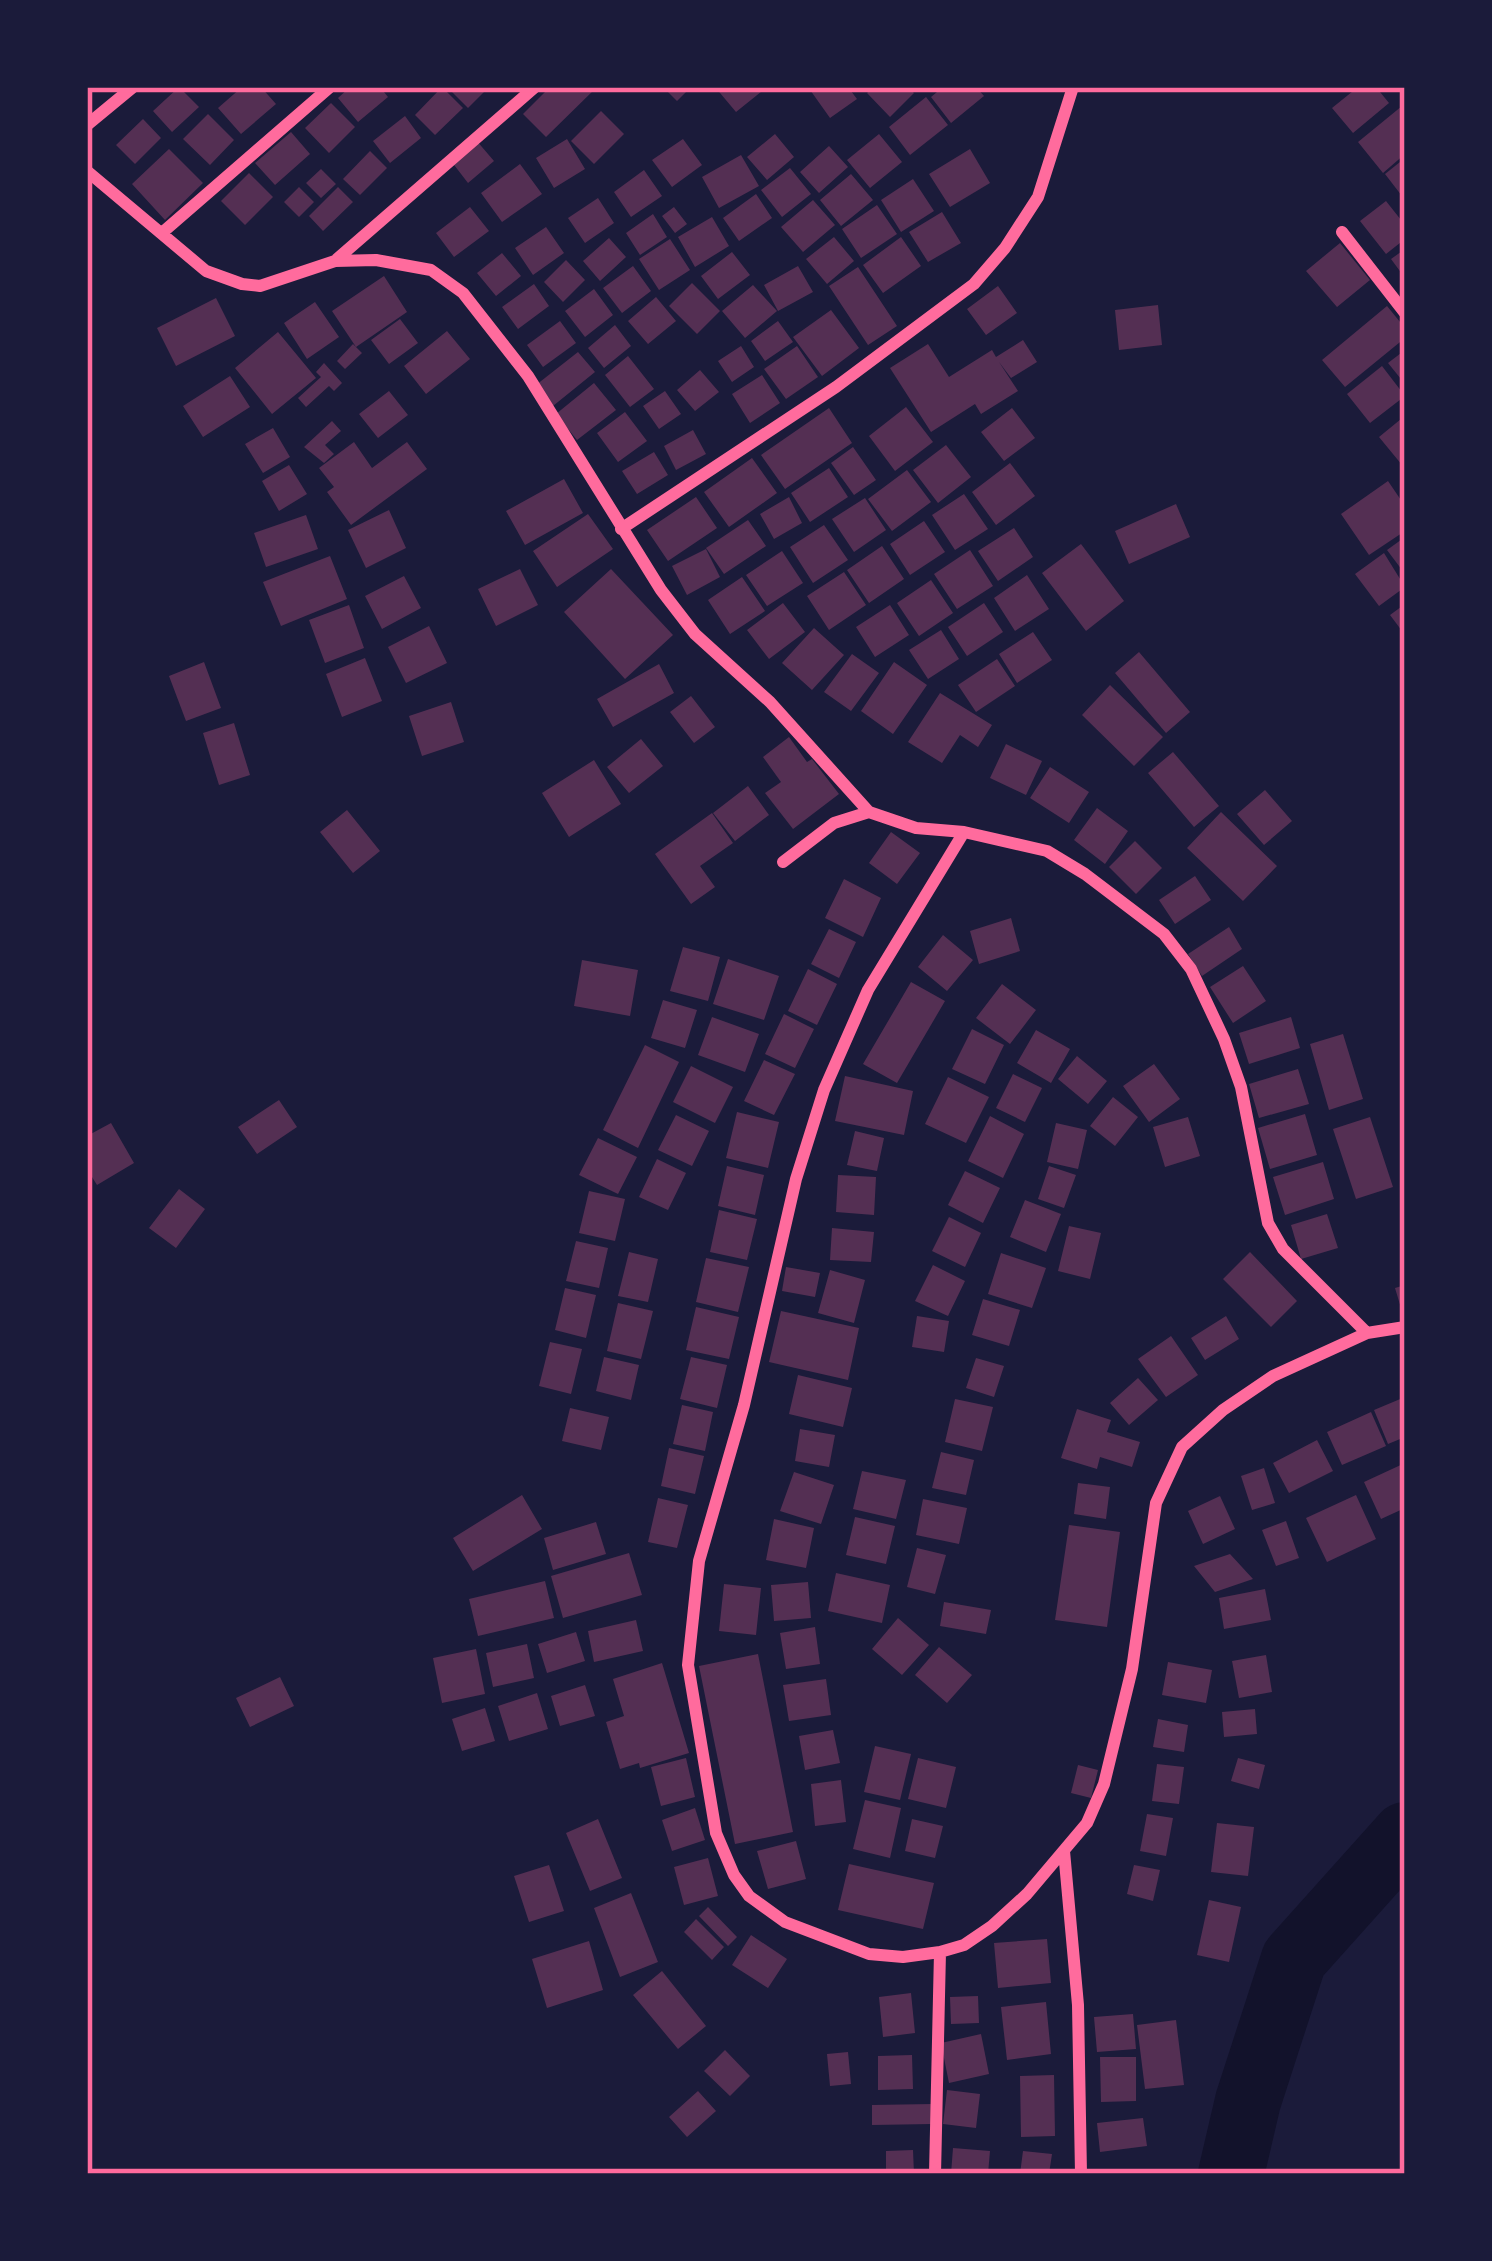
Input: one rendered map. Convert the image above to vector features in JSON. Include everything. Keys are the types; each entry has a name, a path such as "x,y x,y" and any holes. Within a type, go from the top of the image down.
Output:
{"street":[{"path":"87,125 133,87"},
{"path":"163,232 330,87"},
{"path":"87,171 206,271 242,284 279,283 335,261 535,87"},
{"path":"621,529 836,387 974,284 1005,248 1038,197 1073,87"},
{"path":"1342,232 1405,313"},
{"path":"335,261 412,264 447,278 463,292 528,376 621,529 695,634 770,701 869,812 916,828 964,832 1047,850 1164,934 1191,969 1223,1039 1240,1087 1268,1223 1283,1249 1367,1334"},
{"path":"783,862 835,823 869,812"},
{"path":"964,832 868,990 824,1090 796,1179 744,1406 699,1561 688,1665 716,1833 749,1896 785,1922 869,1954 903,1957 940,1952 964,1945 992,1926 1027,1894 1087,1822 1116,1743 1132,1670 1156,1503 1182,1447 1223,1410 1274,1376 1367,1334 1405,1327"},
{"path":"1064,1851 1078,2005 1081,2174"},
{"path":"935,2174 940,1952"}],"building":[{"path":"179,87 199,107 172,132 153,111"},
{"path":"242,87 261,87 276,104 241,134 218,108"},
{"path":"350,87 380,87 388,97 358,122 338,98"},
{"path":"442,87 463,108 435,135 415,115"},
{"path":"447,87 489,87 468,108"},
{"path":"550,87 597,87 546,137 523,114"},
{"path":"663,87 691,87 677,101"},
{"path":"715,87 767,87 736,112"},
{"path":"808,87 848,87 857,99 830,118"},
{"path":"873,87 908,87 914,93 890,117 867,93"},
{"path":"943,87 976,87 984,96 951,123 931,97"},
{"path":"1358,87 1376,87 1389,103 1353,133 1332,108"},
{"path":"926,97 948,125 910,155 889,127"},
{"path":"331,103 355,127 329,153 305,128"},
{"path":"1402,106 1405,154 1383,173 1358,142"},
{"path":"601,111 624,134 594,164 571,141"},
{"path":"208,114 234,140 210,165 183,139"},
{"path":"405,116 421,138 390,163 373,141"},
{"path":"143,119 161,138 135,164 116,145"},
{"path":"291,132 310,154 275,185 255,163"},
{"path":"775,134 794,157 767,180 747,157"},
{"path":"879,134 902,162 870,188 847,160"},
{"path":"567,139 585,169 554,188 536,158"},
{"path":"683,139 702,165 672,187 652,160"},
{"path":"476,140 494,161 468,183 451,161"},
{"path":"829,146 848,167 819,193 800,172"},
{"path":"169,149 203,183 165,220 132,184"},
{"path":"970,149 990,183 950,207 929,174"},
{"path":"370,151 387,168 360,195 343,179"},
{"path":"741,155 759,186 719,208 702,177"},
{"path":"1405,158 1405,200 1385,174"},
{"path":"520,164 542,194 502,222 481,193"},
{"path":"790,168 811,194 782,217 761,190"},
{"path":"321,169 336,184 321,198 306,183"},
{"path":"644,170 662,196 631,217 614,192"},
{"path":"249,173 273,197 245,225 221,201"},
{"path":"851,174 873,200 841,226 820,200"},
{"path":"913,179 934,211 901,232 881,200"},
{"path":"299,187 314,202 299,217 284,202"},
{"path":"338,187 353,202 323,231 309,216"},
{"path":"756,194 772,218 739,241 723,218"},
{"path":"598,198 614,223 585,243 568,218"},
{"path":"813,200 835,225 803,252 781,227"},
{"path":"1386,201 1405,225 1405,239 1386,254 1360,221"},
{"path":"877,205 897,234 861,258 842,229"},
{"path":"470,207 489,231 454,257 436,233"},
{"path":"674,207 687,224 675,233 662,216"},
{"path":"942,212 961,243 928,262 909,232"},
{"path":"653,214 667,237 640,255 626,233"},
{"path":"712,217 729,246 695,267 678,237"},
{"path":"546,227 564,253 533,275 515,248"},
{"path":"834,237 854,261 827,284 806,259"},
{"path":"901,237 921,266 883,293 863,265"},
{"path":"609,238 626,257 600,281 583,261"},
{"path":"670,239 690,270 659,290 639,259"},
{"path":"1340,243 1370,280 1337,307 1306,271"},
{"path":"1405,249 1405,278 1391,259"},
{"path":"732,252 750,275 718,299 701,276"},
{"path":"502,253 521,276 496,296 477,273"},
{"path":"566,260 585,280 563,302 544,282"},
{"path":"633,266 651,291 622,313 603,288"},
{"path":"798,266 813,292 778,311 764,285"},
{"path":"858,267 897,326 868,345 829,286"},
{"path":"384,276 407,312 356,347 332,311"},
{"path":"692,283 720,311 697,334 669,306"},
{"path":"534,284 549,306 518,329 502,307"},
{"path":"753,285 777,311 745,338 722,311"},
{"path":"998,286 1017,313 986,335 967,309"},
{"path":"594,289 613,315 585,337 565,311"},
{"path":"656,297 676,321 648,344 628,321"},
{"path":"216,298 235,336 176,366 157,328"},
{"path":"315,302 339,337 307,359 284,323"},
{"path":"1158,305 1162,345 1119,350 1115,310"},
{"path":"1387,306 1405,328 1405,338 1345,387 1322,360"},
{"path":"831,310 859,348 822,376 793,337"},
{"path":"400,319 418,343 389,364 371,340"},
{"path":"560,321 576,343 543,367 527,345"},
{"path":"778,321 793,342 765,361 751,341"},
{"path":"615,325 631,346 604,368 588,348"},
{"path":"447,331 470,359 426,394 404,366"},
{"path":"278,332 316,378 272,414 235,368"},
{"path":"1023,340 1037,362 1011,378 999,362 1018,391 981,414 975,404 931,432 890,368 928,344 949,377 992,350 996,357"},
{"path":"353,344 362,353 345,369 337,361"},
{"path":"741,346 754,367 732,382 718,361"},
{"path":"797,346 818,377 786,399 764,369"},
{"path":"1405,350 1405,384 1388,363"},
{"path":"578,352 595,372 553,406 536,385"},
{"path":"628,356 654,389 630,407 605,375"},
{"path":"324,363 342,383 334,391 329,386 306,407 298,398 321,377 316,372"},
{"path":"1382,366 1405,396 1370,423 1347,394"},
{"path":"700,370 719,392 695,411 677,390"},
{"path":"762,375 780,403 750,423 732,394"},
{"path":"230,376 250,407 203,437 183,406"},
{"path":"594,383 616,410 577,440 556,414"},
{"path":"389,391 408,415 378,438 359,414"},
{"path":"665,391 681,414 659,429 643,406"},
{"path":"906,407 933,442 895,471 869,436"},
{"path":"829,408 852,443 785,489 761,455"},
{"path":"1012,408 1035,438 1004,461 981,432"},
{"path":"625,412 647,441 618,462 597,433"},
{"path":"1401,419 1405,424 1402,465 1379,437"},
{"path":"332,421 341,431 325,445 334,454 324,463 304,447"},
{"path":"273,428 290,457 263,473 245,444"},
{"path":"693,430 706,454 676,470 664,446"},
{"path":"354,442 372,468 407,442 427,469 351,525 327,492 334,487 319,468"},
{"path":"946,445 971,477 938,503 913,470"},
{"path":"853,447 876,480 854,495 831,463"},
{"path":"654,452 668,475 637,494 622,471"},
{"path":"752,458 777,493 729,527 704,492"},
{"path":"1010,463 1035,496 996,525 972,492"},
{"path":"289,465 307,494 279,511 262,481"},
{"path":"829,468 848,497 810,522 791,493"},
{"path":"907,470 931,502 892,531 868,499"},
{"path":"564,479 583,513 525,545 506,511"},
{"path":"1388,481 1405,506 1405,531 1369,555 1341,514"},
{"path":"964,494 988,529 955,550 932,515"},
{"path":"696,497 717,528 668,561 647,530"},
{"path":"789,497 802,523 774,539 760,514"},
{"path":"865,498 886,530 854,552 832,519"},
{"path":"1176,504 1190,537 1129,564 1115,531"},
{"path":"389,510 406,548 366,568 348,530"},
{"path":"588,514 613,549 557,587 533,551"},
{"path":"306,515 318,549 266,567 254,533"},
{"path":"748,520 766,546 724,574 706,548"},
{"path":"924,521 945,552 910,575 890,544"},
{"path":"824,525 848,560 813,583 790,547"},
{"path":"1014,528 1033,557 998,581 978,551"},
{"path":"1405,537 1405,574 1387,550"},
{"path":"1081,544 1124,601 1086,631 1042,573"},
{"path":"882,546 904,579 869,603 847,570"},
{"path":"706,549 720,577 687,595 672,566"},
{"path":"970,550 993,586 957,609 934,574"},
{"path":"782,551 803,583 767,606 746,575"},
{"path":"1384,553 1405,587 1379,606 1355,574"},
{"path":"330,556 347,599 281,626 263,582"},
{"path":"520,569 538,605 496,626 478,589"},
{"path":"611,569 673,635 625,679 564,612"},
{"path":"844,572 866,605 829,630 807,596"},
{"path":"1027,575 1049,609 1015,631 994,598"},
{"path":"404,576 421,608 382,629 365,596"},
{"path":"742,577 765,611 730,634 708,600"},
{"path":"931,580 953,613 919,636 897,603"},
{"path":"783,603 805,632 769,659 747,630"},
{"path":"984,603 1003,632 967,656 948,627"},
{"path":"1405,604 1405,635 1390,615"},
{"path":"349,605 364,648 325,663 309,620"},
{"path":"890,605 909,635 875,657 856,627"},
{"path":"429,626 447,663 406,683 388,647"},
{"path":"814,628 844,655 812,690 782,663"},
{"path":"941,630 959,659 928,679 909,650"},
{"path":"1033,632 1052,660 1017,683 999,654"},
{"path":"1139,652 1190,712 1166,733 1115,673"},
{"path":"852,654 879,673 851,711 824,692"},
{"path":"365,658 382,701 342,717 326,674"},
{"path":"997,659 1015,686 976,712 958,685"},
{"path":"204,662 221,708 186,721 169,676"},
{"path":"894,662 927,685 893,734 861,711"},
{"path":"659,664 674,693 613,727 597,699"},
{"path":"1110,685 1163,737 1134,766 1082,715"},
{"path":"940,693 992,725 978,747 960,735 942,763 908,742"},
{"path":"691,696 715,727 694,743 670,712"},
{"path":"451,702 464,742 422,756 409,716"},
{"path":"234,723 250,775 219,785 203,733"},
{"path":"789,737 839,794 793,829 765,793 781,782 763,757"},
{"path":"641,739 663,766 629,793 607,767"},
{"path":"1006,744 1042,761 1026,795 990,778"},
{"path":"1173,752 1219,806 1194,827 1148,773"},
{"path":"594,760 621,804 569,837 542,793"},
{"path":"1050,767 1089,792 1069,823 1030,798"},
{"path":"748,786 769,815 735,841 713,813"},
{"path":"1265,790 1292,821 1264,845 1237,814"},
{"path":"1097,808 1128,831 1105,864 1074,840"},
{"path":"347,810 380,851 353,873 320,832"},
{"path":"1221,812 1277,866 1243,901 1187,848"},
{"path":"712,813 733,843 700,866 715,887 691,904 655,854"},
{"path":"891,832 920,853 897,884 869,863"},
{"path":"1135,841 1162,868 1136,894 1109,867"},
{"path":"1195,876 1211,900 1175,924 1159,900"},
{"path":"844,879 881,898 863,937 825,918"},
{"path":"1011,918 1020,951 979,964 970,931"},
{"path":"1229,927 1242,949 1202,976 1188,954"},
{"path":"829,929 856,942 839,978 811,964"},
{"path":"943,935 973,960 947,991 918,967"},
{"path":"683,947 720,957 708,1001 670,991"},
{"path":"728,959 779,976 764,1020 713,1004"},
{"path":"582,960 638,970 630,1016 574,1006"},
{"path":"1243,966 1266,1001 1233,1023 1210,987"},
{"path":"808,969 837,984 817,1025 788,1011"},
{"path":"911,982 945,1001 897,1083 863,1064"},
{"path":"1002,984 1036,1010 1010,1044 976,1018"},
{"path":"663,1000 697,1010 685,1048 651,1038"},
{"path":"784,1014 814,1029 795,1068 765,1054"},
{"path":"712,1017 759,1034 745,1072 698,1055"},
{"path":"1291,1017 1300,1048 1249,1064 1239,1033"},
{"path":"972,1029 1004,1045 985,1084 952,1069"},
{"path":"1036,1030 1070,1049 1051,1083 1017,1063"},
{"path":"1343,1034 1363,1099 1329,1110 1310,1044"},
{"path":"645,1045 679,1062 638,1148 603,1130"},
{"path":"1077,1056 1107,1081 1088,1104 1058,1079"},
{"path":"764,1060 795,1074 774,1115 744,1101"},
{"path":"1154,1064 1180,1099 1149,1122 1123,1086"},
{"path":"691,1066 733,1087 715,1123 673,1102"},
{"path":"1298,1069 1309,1104 1259,1118 1249,1084"},
{"path":"1013,1074 1042,1088 1025,1122 996,1108"},
{"path":"845,1076 913,1091 904,1135 835,1121"},
{"path":"948,1077 989,1097 966,1143 925,1124"},
{"path":"1113,1097 1138,1117 1115,1146 1090,1126"},
{"path":"279,1100 297,1127 257,1154 238,1127"},
{"path":"737,1112 779,1122 768,1168 726,1158"},
{"path":"1305,1114 1317,1155 1270,1169 1258,1128"},
{"path":"676,1115 709,1131 692,1166 658,1150"},
{"path":"990,1116 1024,1134 1003,1178 968,1161"},
{"path":"1188,1117 1200,1156 1165,1167 1153,1127"},
{"path":"1370,1117 1393,1187 1356,1199 1333,1129"},
{"path":"111,1123 134,1163 97,1185 87,1169 87,1136"},
{"path":"1056,1123 1087,1130 1078,1169 1047,1162"},
{"path":"855,1131 884,1138 877,1171 847,1165"},
{"path":"598,1138 637,1157 618,1194 579,1175"},
{"path":"657,1159 686,1173 668,1210 639,1197"},
{"path":"1323,1162 1334,1199 1285,1215 1273,1177"},
{"path":"727,1166 764,1175 755,1215 718,1206"},
{"path":"1049,1166 1076,1175 1064,1208 1038,1199"},
{"path":"965,1171 1000,1188 983,1223 948,1205"},
{"path":"838,1175 876,1177 874,1215 836,1212"},
{"path":"179,1189 205,1209 176,1248 149,1228"},
{"path":"589,1191 625,1199 615,1241 579,1233"},
{"path":"1025,1200 1061,1214 1046,1252 1010,1237"},
{"path":"719,1210 757,1219 747,1260 710,1252"},
{"path":"1327,1214 1338,1248 1301,1259 1291,1225"},
{"path":"949,1217 981,1233 965,1267 932,1251"},
{"path":"1069,1226 1101,1233 1090,1279 1058,1271"},
{"path":"832,1228 874,1232 871,1262 830,1260"},
{"path":"576,1241 608,1248 599,1288 566,1281"},
{"path":"629,1252 658,1259 648,1302 618,1296"},
{"path":"1250,1252 1297,1301 1271,1327 1223,1279"},
{"path":"1001,1253 1046,1268 1032,1308 988,1294"},
{"path":"706,1258 749,1267 738,1312 696,1302"},
{"path":"933,1265 965,1281 948,1316 915,1301"},
{"path":"786,1267 820,1273 815,1297 782,1291"},
{"path":"830,1270 865,1280 854,1323 818,1313"},
{"path":"1405,1285 1405,1318 1404,1318 1395,1288"},
{"path":"565,1288 596,1295 586,1338 555,1330"},
{"path":"983,1299 1020,1310 1009,1346 972,1335"},
{"path":"618,1303 653,1311 641,1359 607,1351"},
{"path":"696,1307 739,1317 729,1359 686,1350"},
{"path":"781,1311 859,1328 848,1380 769,1362"},
{"path":"917,1316 949,1321 944,1352 912,1347"},
{"path":"1226,1316 1239,1339 1205,1360 1191,1338"},
{"path":"1171,1336 1198,1375 1166,1397 1138,1359"},
{"path":"550,1342 582,1349 571,1394 539,1386"},
{"path":"604,1357 639,1365 631,1400 596,1391"},
{"path":"691,1357 727,1365 717,1408 680,1399"},
{"path":"976,1358 1004,1366 994,1397 966,1388"},
{"path":"798,1375 852,1388 843,1427 789,1414"},
{"path":"1138,1378 1158,1400 1129,1425 1110,1403"},
{"path":"1405,1397 1405,1437 1388,1444 1374,1410"},
{"path":"955,1399 993,1407 982,1451 945,1442"},
{"path":"682,1405 713,1412 705,1451 673,1444"},
{"path":"570,1408 609,1417 601,1450 562,1441"},
{"path":"1077,1409 1111,1420 1107,1432 1140,1442 1132,1467 1100,1457 1097,1469 1061,1458"},
{"path":"1371,1412 1386,1446 1342,1465 1327,1432"},
{"path":"800,1429 835,1435 829,1467 795,1461"},
{"path":"1317,1440 1333,1471 1289,1493 1273,1463"},
{"path":"669,1448 704,1456 695,1494 661,1486"},
{"path":"941,1452 974,1460 966,1495 932,1488"},
{"path":"1405,1463 1405,1508 1381,1519 1364,1482"},
{"path":"1264,1468 1275,1503 1252,1510 1241,1476"},
{"path":"862,1471 906,1480 896,1519 853,1509"},
{"path":"794,1472 834,1485 821,1524 780,1511"},
{"path":"1078,1483 1110,1487 1106,1519 1074,1514"},
{"path":"522,1495 542,1529 473,1571 453,1538"},
{"path":"1356,1495 1376,1539 1327,1562 1306,1518"},
{"path":"1220,1496 1235,1529 1203,1544 1188,1511"},
{"path":"658,1498 688,1505 677,1548 648,1542"},
{"path":"923,1499 967,1508 959,1544 916,1535"},
{"path":"855,1517 895,1526 886,1564 846,1555"},
{"path":"774,1519 814,1528 806,1568 766,1560"},
{"path":"1286,1521 1299,1558 1276,1566 1262,1530"},
{"path":"596,1522 606,1554 553,1570 544,1538"},
{"path":"1069,1525 1120,1532 1107,1627 1055,1620"},
{"path":"917,1548 946,1555 935,1594 907,1587"},
{"path":"629,1553 642,1595 563,1618 551,1576"},
{"path":"1230,1554 1253,1579 1215,1592 1194,1566"},
{"path":"836,1573 890,1585 882,1623 828,1611"},
{"path":"545,1581 554,1618 478,1636 469,1599"},
{"path":"808,1582 811,1618 774,1621 771,1585"},
{"path":"724,1584 761,1588 756,1635 719,1631"},
{"path":"1265,1589 1271,1620 1224,1629 1219,1598"},
{"path":"944,1602 991,1610 986,1634 940,1626"},
{"path":"898,1618 929,1645 902,1675 872,1649"},
{"path":"636,1620 643,1651 594,1662 588,1631"},
{"path":"815,1627 820,1664 786,1669 780,1633"},
{"path":"576,1632 585,1661 547,1673 538,1644"},
{"path":"527,1644 534,1678 493,1687 486,1653"},
{"path":"939,1647 972,1675 947,1703 915,1675"},
{"path":"476,1649 485,1694 442,1703 433,1658"},
{"path":"758,1654 793,1832 735,1844 699,1666"},
{"path":"1266,1655 1272,1692 1239,1698 1232,1661"},
{"path":"1168,1662 1212,1670 1206,1703 1162,1695"},
{"path":"662,1663 689,1753 620,1769 606,1722 624,1716 613,1679"},
{"path":"280,1677 294,1706 250,1727 236,1698"},
{"path":"826,1679 831,1715 789,1721 783,1685"},
{"path":"585,1685 595,1716 560,1726 551,1696"},
{"path":"537,1693 548,1729 509,1741 498,1706"},
{"path":"485,1708 495,1741 462,1751 452,1719"},
{"path":"1255,1709 1257,1734 1224,1737 1222,1712"},
{"path":"1158,1719 1188,1725 1184,1752 1153,1747"},
{"path":"833,1730 840,1763 805,1770 799,1736"},
{"path":"875,1746 911,1754 900,1800 864,1792"},
{"path":"686,1758 695,1797 661,1806 651,1767"},
{"path":"918,1758 956,1767 946,1808 908,1799"},
{"path":"1238,1758 1265,1765 1259,1789 1231,1781"},
{"path":"1157,1764 1184,1767 1179,1804 1152,1801"},
{"path":"1078,1765 1098,1770 1091,1798 1071,1793"},
{"path":"841,1780 846,1822 815,1826 811,1784"},
{"path":"865,1800 901,1808 890,1858 853,1849"},
{"path":"695,1808 705,1840 672,1851 662,1820"},
{"path":"1147,1814 1173,1818 1166,1856 1140,1851"},
{"path":"598,1819 622,1878 590,1891 566,1833"},
{"path":"912,1819 943,1826 935,1858 905,1851"},
{"path":"1217,1823 1254,1827 1248,1876 1211,1872"},
{"path":"796,1841 806,1879 768,1889 757,1851"},
{"path":"708,1858 718,1896 684,1905 674,1867"},
{"path":"849,1864 934,1883 923,1929 838,1910"},
{"path":"549,1865 564,1911 529,1922 514,1876"},
{"path":"1134,1865 1160,1870 1153,1901 1127,1894"},
{"path":"631,1893 658,1962 620,1977 594,1908"},
{"path":"1209,1900 1241,1907 1229,1962 1197,1955"},
{"path":"708,1907 737,1937 728,1946 699,1916"},
{"path":"696,1919 724,1947 712,1960 684,1932"},
{"path":"751,1935 787,1959 768,1988 732,1965"},
{"path":"1047,1939 1051,1983 998,1988 994,1943"},
{"path":"589,1941 603,1990 547,2008 532,1959"},
{"path":"662,1971 706,2026 678,2049 633,1995"},
{"path":"911,1993 915,2033 883,2037 879,1997"},
{"path":"978,1996 979,2023 951,2024 950,1997"},
{"path":"1046,2002 1051,2054 1007,2060 1001,2007"},
{"path":"1133,2014 1136,2049 1097,2052 1094,2017"},
{"path":"1176,2020 1184,2085 1145,2089 1137,2025"},
{"path":"981,2034 989,2074 949,2083 941,2043"},
{"path":"725,2050 750,2076 730,2096 704,2071"},
{"path":"848,2052 851,2084 830,2086 827,2054"},
{"path":"912,2055 913,2089 878,2090 878,2056"},
{"path":"1100,2057 1136,2057 1136,2101 1101,2102"},
{"path":"1054,2075 1055,2136 1021,2137 1020,2076"},
{"path":"947,2090 980,2094 976,2128 943,2124"},
{"path":"698,2091 716,2111 687,2137 669,2117"},
{"path":"932,2104 932,2124 872,2125 872,2105"},
{"path":"1143,2118 1147,2146 1100,2152 1097,2123"},
{"path":"953,2148 990,2151 988,2174 951,2174"},
{"path":"913,2150 914,2174 886,2174 886,2151"},
{"path":"1023,2151 1052,2154 1049,2174 1020,2174"}],"waterway":[{"path":"1231,2174 1248,2101 1294,1959 1405,1835"}]}
